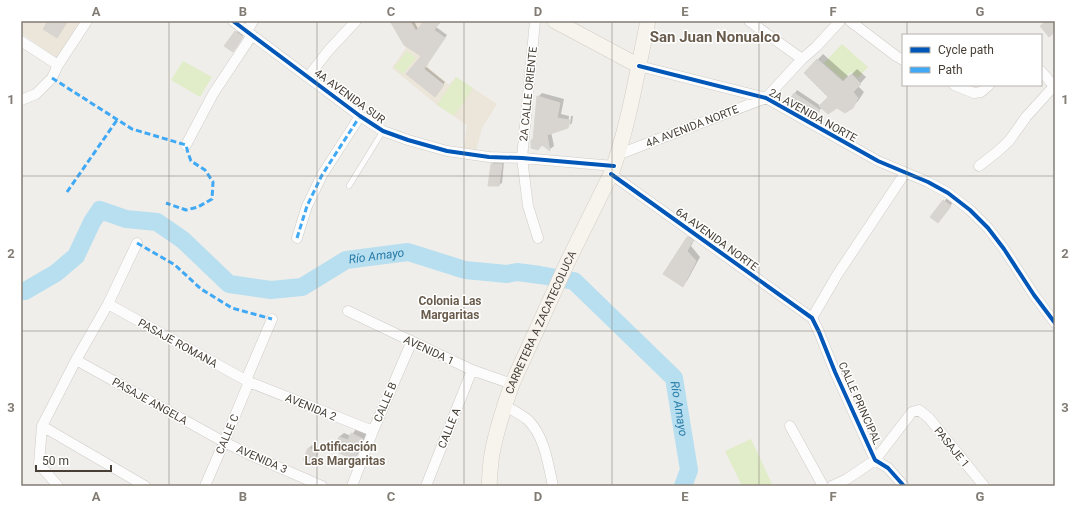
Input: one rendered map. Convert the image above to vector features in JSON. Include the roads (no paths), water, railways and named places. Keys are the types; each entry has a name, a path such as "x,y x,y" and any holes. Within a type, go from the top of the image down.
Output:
{"main road":[{"path":"555,21 639,66"},
{"name":"CARRETERA A ZACATECOLUCA","path":"489,486 492,454 504,405 512,384 614,165 625,126 648,21"}],"street":[{"path":"21,100 36,94 52,78 58,65 87,21"},
{"name":"4A AVENIDA SUR","path":"233,21 360,116 383,131 447,151 488,157 614,165"},
{"path":"186,145 213,94 250,33 253,21"},
{"path":"308,77 328,51 356,21"},
{"name":"2A CALLE ORIENTE","path":"535,21 522,158 528,206 538,238"},
{"path":"749,21 802,59"},
{"path":"766,98 840,21"},
{"path":"850,21 902,59"},
{"path":"21,40 58,65"},
{"name":"2A AVENIDA NORTE","path":"639,66 766,98 878,161 928,182 948,193 970,210 988,228 1004,249 1034,296 1055,323"},
{"path":"979,166 1009,141 1026,117 1055,86 1042,72"},
{"path":"956,86 974,93 981,92 988,86"},
{"name":"4A AVENIDA NORTE","path":"614,165 766,98"},
{"path":"297,238 307,206 322,176 360,116"},
{"name":"6A AVENIDA NORTE","path":"614,165 812,318"},
{"path":"812,318 837,275 905,173"},
{"path":"58,486 39,464 42,426 76,360 108,304 137,243"},
{"name":"PASAJE ROMANA","path":"108,304 247,381"},
{"name":"AVENIDA 1","path":"348,311 472,370 512,384"},
{"name":"CALLE PRINCIPAL","path":"812,318 835,372 876,460 888,468 904,486"},
{"name":"CALLE C","path":"205,486 224,442 272,319"},
{"name":"CALLE B","path":"352,486 373,431 412,341"},
{"name":"PASAJE ANGELA","path":"76,360 224,442"},
{"name":"CALLE A","path":"426,486 472,370"},
{"name":"AVENIDA 2","path":"247,381 373,431"},
{"path":"504,405 528,420 537,433 544,448 553,486"},
{"name":"PASAJE 1","path":"876,460 912,412 919,410 929,418 984,486"},
{"path":"42,426 145,486"},
{"path":"790,426 823,486"},
{"name":"AVENIDA 3","path":"224,442 322,486"},
{"path":"832,486 850,482 876,460"}],"lane":[{"path":"349,186 383,131"}],"waterway":[{"name":"Río Amayo","path":"21,291 25,291 56,273 76,256 92,222 100,210 126,219 157,222 183,240 229,284 271,290 302,287 346,260 408,252 465,270 507,274 517,272 574,281 674,378 689,470 683,486"}],"district":[{"name":"San Juan Nonualco","path":"715,37"},
{"name":"Colonia Las Margaritas","path":"450,308"},
{"name":"Lotificación Las Margaritas","path":"345,454"}]}
